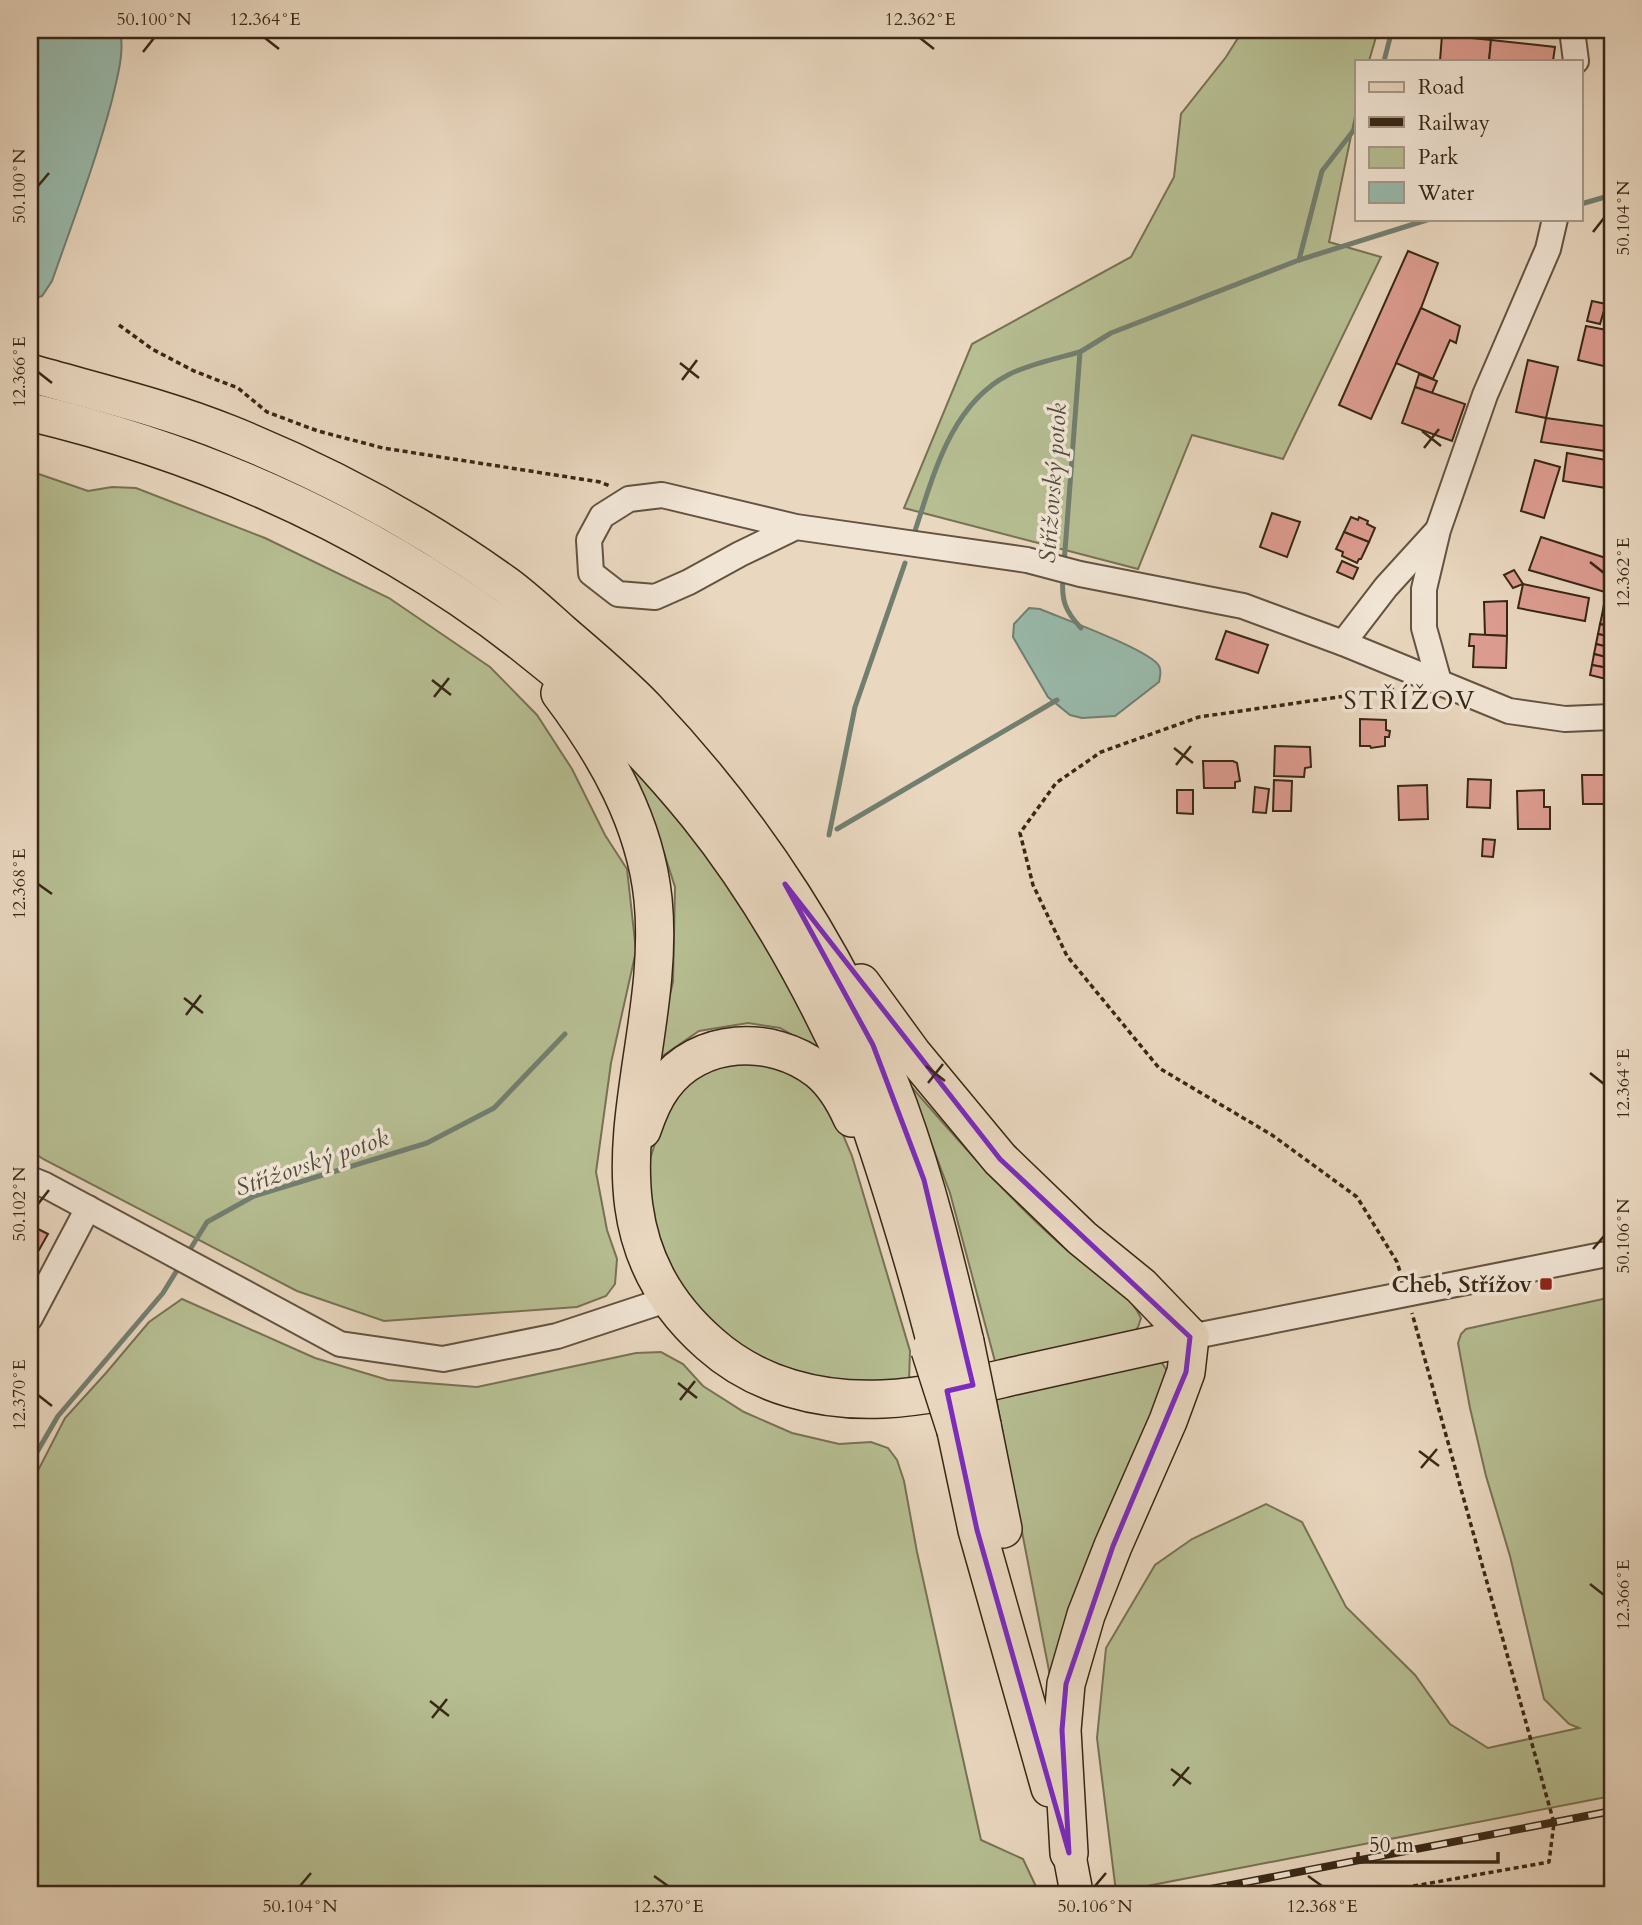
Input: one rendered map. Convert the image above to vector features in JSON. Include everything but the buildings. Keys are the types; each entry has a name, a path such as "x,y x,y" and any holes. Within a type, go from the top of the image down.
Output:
{"highway":[{"path":"30,373 140,404 225,432 327,478 388,510 508,587 645,708 718,792 912,1053 1000,1159 1082,1238 1141,1286 1190,1337"},
{"path":"30,412 209,465 370,540 440,584 564,676 624,733 696,813 757,897 852,1072 944,1347 969,1428 981,1543 1069,1856"},
{"path":"522,643 604,758 628,804 649,868 653,901 653,982 649,1024 632,1125 629,1167 634,1207 646,1256 669,1299 698,1334 716,1350 759,1376 791,1389 821,1396 853,1399 911,1397 933,1393 1190,1337"},
{"path":"785,884 844,987 873,1045 898,1105 924,1180 944,1347"},
{"path":"634,1207 640,1137 651,1105 664,1084 681,1068 701,1055 720,1048 762,1046 786,1052 819,1071 834,1086 846,1105 944,1347"},
{"path":"1069,1856 1062,1730 1066,1684 1086,1615 1112,1546 1168,1421 1186,1372 1190,1337"}],"main road":[{"path":"1069,1856 1077,1895"}],"street":[{"path":"1572,30 1576,60"},
{"path":"1439,682 1424,628 1424,589 1438,530 1485,395 1548,249 1555,220"},
{"path":"796,527 655,597 618,594 591,573 589,540 602,516 629,499 662,495 796,527 1027,560 1080,574 1243,606 1343,643 1509,711 1565,719 1612,717"},
{"path":"1343,643 1386,587 1438,530"},
{"path":"30,1179 340,1344 443,1359 557,1336 669,1299"},
{"path":"30,1318 88,1208"},
{"path":"1190,1337 1612,1253"}],"path":[{"path":"119,325 152,349 194,371 238,388 267,412 293,423 383,448 600,482 629,499"},
{"path":"1363,1895 1549,1862 1554,1822 1397,1262 1357,1196 1272,1135 1159,1068 1067,956 1033,886 1020,833 1056,783 1101,752 1199,717 1399,688"}],"highlighted area":[{"path":"785,884 1000,1159 1190,1337 1186,1372 1113,1546 1066,1684 1062,1730 1069,1853 977,1530 947,1391 973,1385 924,1180 873,1045"}],"green space":[{"path":"1243,30 1378,30 1369,60 1355,60 1355,117 1329,242 1381,257 1283,459 1192,435 1138,569 904,508 972,344 1131,257 1174,177 1181,114 1226,57"},
{"path":"30,471 88,491 112,487 136,488 265,538 389,598 490,667 537,715 572,769 605,835 627,869 636,951 611,1063 596,1172 607,1230 617,1259 615,1284 606,1296 577,1307 384,1321 297,1291 30,1150 33,1137 30,1124"},
{"path":"620,754 682,825 757,926 780,964 824,1053 780,1028 748,1023 699,1031 661,1057 658,1043 673,982 675,887 657,831"},
{"path":"730,1062 783,1067 806,1083 833,1111 852,1156 910,1351 909,1382 824,1381 765,1362 726,1338 682,1290 654,1227 647,1168 660,1128 675,1096 701,1073"},
{"path":"909,1084 1019,1205 1059,1243 1125,1295 1141,1318 1132,1335 996,1365 950,1193"},
{"path":"1612,1297 1612,1796 1116,1892 1097,1738 1106,1648 1155,1565 1192,1539 1266,1504 1302,1522 1346,1607 1415,1675 1450,1724 1488,1748 1579,1728 1569,1724 1544,1699 1510,1556 1486,1476 1458,1343 1466,1329"},
{"path":"182,1299 315,1358 388,1380 477,1387 636,1353 661,1352 683,1364 703,1386 744,1412 792,1433 839,1444 871,1442 888,1448 897,1460 904,1481 917,1552 981,1840 1023,1859 1040,1895 30,1895 30,1486 65,1418 149,1322"},
{"path":"1153,1359 1162,1363 1169,1374 1051,1681 995,1393"}],"water":[{"path":"30,30 120,30 122,47 106,123 52,281 42,296 30,299"},
{"path":"1029,608 1040,609 1140,652 1159,666 1159,682 1115,716 1082,718 1070,715 1048,697 1013,637 1014,624"}],"waterway":[{"path":"1384,60 1392,30"},
{"path":"1299,260 1322,171 1355,129"},
{"name":"Střížovský potok","path":"1582,204 1612,195"},
{"name":"Střížovský potok","path":"1064,564 1080,352 1111,333 1299,260 1427,220"},
{"path":"914,534 946,444 972,404 988,388 1015,371 1080,352"},
{"path":"829,835 855,707 905,563"},
{"name":"Střížovský potok","path":"1063,577 1065,605 1081,628"},
{"name":"Střížovský potok","path":"837,829 1057,700"},
{"name":"Střížovský potok","path":"186,1256 207,1222 254,1196 427,1143 494,1108 565,1034"},
{"name":"Střížovský potok","path":"30,1464 58,1416 163,1293 179,1267"}],"railway":[{"path":"1180,1895 1612,1811"}],"place":[{"name":"Cheb, Střížov","path":"1546,1284"}],"district":[{"name":"STŘÍŽOV","path":"1410,700"}]}
